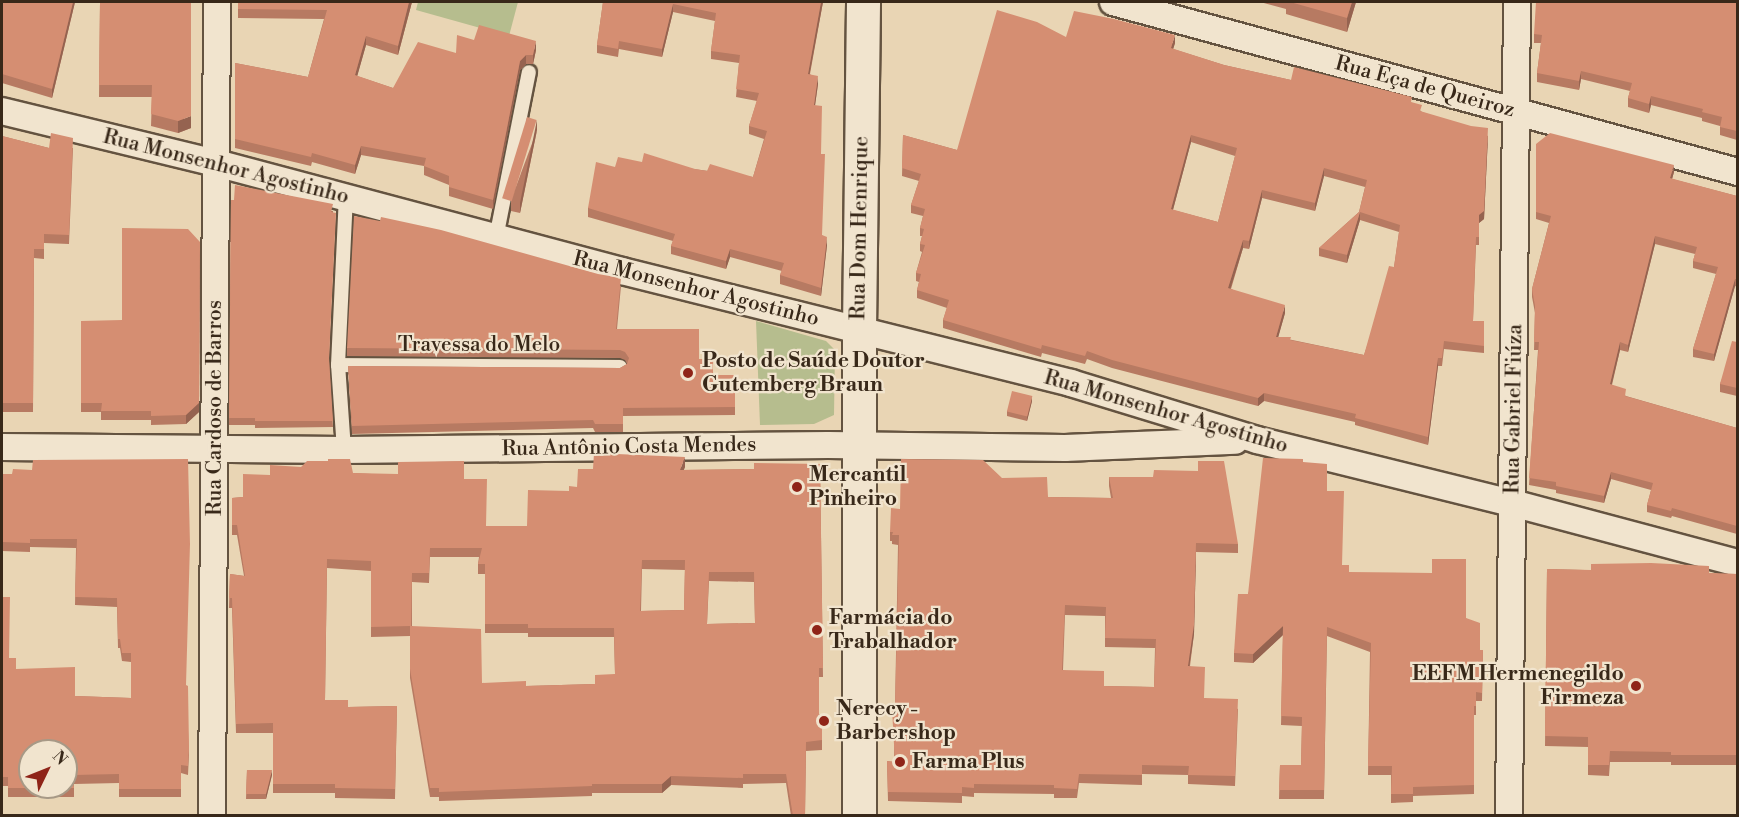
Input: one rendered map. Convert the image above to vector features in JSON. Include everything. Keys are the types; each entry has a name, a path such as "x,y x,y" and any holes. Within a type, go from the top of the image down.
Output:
{"street":[{"name":"Rua Cardoso de Barros","path":"212,816 218,2"},
{"name":"Rua Dom Henrique","path":"859,816 859,331 863,2"},
{"name":"Rua Eça de Queiroz","path":"1113,2 1737,172"},
{"name":"Rua Gabriel Fiúza","path":"1509,816 1517,2"},
{"name":"Rua Monsenhor Agostinho","path":"2,111 216,162 496,238 1071,383 1257,440 1737,562"},
{"name":"Rua Antônio Costa Mendes","path":"2,447 344,450 860,445 1065,448 1257,440"}],"lane":[{"path":"496,238 529,72"},
{"path":"344,450 338,365 346,198"},
{"name":"Travessa do Melo","path":"338,365 620,367"}],"green space":[{"path":"418,2 518,2 509,36 416,10"},
{"path":"756,321 826,341 835,350 834,415 814,424 760,425"}],"building":[{"path":"2,2 73,2 52,89 2,74"},
{"path":"100,2 191,2 191,116 178,121 151,114 152,85 99,85"},
{"path":"238,2 409,2 398,46 366,36 355,75 393,88 418,42 456,53 457,35 474,40 479,25 536,41 533,55 526,55 520,61 493,200 449,187 449,176 424,166 426,158 361,146 355,165 312,153 311,157 235,139 235,63 308,77 327,10 238,9"},
{"path":"603,2 821,2 808,74 818,76 814,105 822,106 821,154 825,154 822,235 827,237 821,288 780,275 784,263 730,249 726,261 671,246 675,234 588,208 596,162 615,167 618,157 642,162 644,153 695,169 707,171 710,164 753,177 767,131 749,126 759,93 736,89 740,55 711,51 716,13 673,4 662,49 619,41 618,49 597,45"},
{"path":"1290,2 1352,2 1347,18"},
{"path":"1536,2 1737,2 1737,131 1720,127 1722,117 1702,112 1703,109 1651,96 1649,104 1628,98 1632,83 1581,71 1579,81 1537,73 1542,35 1534,34"},
{"path":"997,10 1037,22 1066,37 1074,11 1114,19 1175,35 1171,48 1224,65 1291,80 1294,67 1412,97 1411,102 1422,105 1420,111 1471,126 1488,128 1484,211 1479,215 1479,237 1476,237 1473,321 1484,321 1484,346 1444,341 1442,358 1438,358 1428,437 1355,418 1356,414 1264,393 1258,398 1112,360 1087,351 1085,356 1042,345 1041,349 943,320 949,300 917,290 921,274 916,273 925,245 920,244 924,229 920,228 925,209 911,205 921,174 902,168 903,135 957,150","holes":["1191,135 1237,148 1218,222 1171,209","1324,168 1367,180 1359,212 1319,248 1347,255 1360,212 1400,225 1394,267 1389,266 1364,355 1290,340 1291,337 1276,337 1285,305 1228,288 1243,240 1249,241 1262,190 1315,203"]},
{"path":"527,117 537,120 512,201 502,198"},
{"path":"51,133 73,138 69,235 44,234 44,249 34,249 33,403 2,403 2,136 49,148"},
{"path":"1550,133 1674,165 1670,178 1737,196 1737,279 1735,279 1714,354 1693,349 1718,267 1693,261 1697,247 1655,236 1628,345 1620,342 1610,384 1626,389 1625,396 1737,428 1737,526 1672,508 1671,511 1647,505 1653,483 1611,472 1604,496 1556,486 1556,482 1529,478 1539,342 1534,342 1535,306 1532,289 1551,216 1536,212 1536,144"},
{"path":"235,185 333,204 331,212 336,213 329,358 333,421 255,421 255,418 229,418 231,200 234,200"},
{"path":"354,216 380,221 381,217 441,230 598,274 621,278 616,329 699,329 699,359 713,359 713,375 735,375 735,407 623,408 623,424 595,424 593,420 352,426 348,366 620,368 627,364 629,358 625,352 620,350 347,348"},
{"path":"122,228 188,229 200,242 199,403 186,415 151,416 151,411 101,411 102,403 81,403 81,321 122,320"},
{"path":"1732,341 1737,342 1737,388 1720,384"},
{"path":"1012,391 1032,396 1027,416 1007,411"},
{"path":"594,453 685,457 680,470 754,469 754,463 820,464 823,668 819,668 819,714 822,717 822,740 806,742 805,816 793,816 786,774 743,774 743,778 671,776 662,784 592,784 592,786 439,792 439,788 430,788 410,669 410,626 371,627 371,561 327,559 325,700 348,700 348,707 397,706 395,789 335,788 335,784 273,784 273,723 236,724 232,598 229,598 230,574 245,576 237,525 232,525 232,498 243,497 243,474 270,475 270,465 301,467 307,461 328,461 328,459 350,459 353,473 398,474 398,462 464,461 464,479 487,479 486,526 527,526 528,490 569,491 569,486 577,487 578,469 593,469","holes":["430,548 482,548 478,564 485,564 485,624 528,624 528,628 614,628 615,674 595,675 595,684 526,686 526,681 482,683 481,629 411,626 412,573 429,573","642,560 685,560 684,610 640,611","709,572 754,572 755,623 707,624"]},
{"path":"1263,458 1303,459 1303,462 1327,464 1327,491 1344,491 1342,565 1349,565 1349,572 1432,573 1432,559 1466,559 1466,618 1480,623 1480,650 1483,650 1482,693 1476,692 1476,706 1474,706 1474,785 1413,787 1413,794 1391,794 1392,766 1368,766 1371,643 1327,627 1324,790 1279,790 1280,765 1301,765 1302,717 1281,716 1283,626 1253,654 1234,653 1238,594 1248,594"},
{"path":"188,459 190,544 186,685 188,686 189,747 188,766 181,765 181,789 119,789 119,774 78,775 78,739 18,739 18,788 8,788 8,777 2,777 2,597 10,597 9,658 16,658 16,669 75,667 75,696 131,698 131,653 122,653 120,639 118,639 117,598 75,597 77,539 30,539 30,543 2,542 2,474 12,474 13,469 32,470 33,460"},
{"path":"901,459 983,460 1002,478 1047,477 1048,497 1113,498 1109,477 1153,477 1154,470 1198,471 1198,461 1224,461 1238,544 1196,543 1194,625 1188,666 1205,667 1204,698 1238,699 1235,776 1188,775 1189,766 1142,765 1142,775 1079,774 1077,789 1054,788 1054,785 974,784 974,788 962,787 962,793 888,792 887,761 895,762 892,709 895,709 899,535 892,535 893,532 890,532 891,508 900,509","holes":["1065,605 1106,607 1105,638 1156,639 1154,687 1104,686 1104,671 1062,670"]},
{"name":"EEFM Hermenegildo Firmeza","path":"1651,563 1709,566 1709,573 1737,574 1737,755 1671,755 1671,752 1610,751 1609,765 1588,765 1588,737 1545,736 1547,569 1591,570 1591,564"},
{"path":"247,770 272,770 266,794 246,794"}],"place":[{"name":"Posto de Saúde Doutor Gutemberg Braun","path":"688,373"},
{"name":"Mercantil Pinheiro","path":"797,487"},
{"name":"Farmácia do Trabalhador","path":"817,630"},
{"name":"EEFM Hermenegildo Firmeza","path":"1636,686"},
{"name":"Nerecy - Barbershop","path":"824,721"},
{"name":"Farma Plus","path":"900,762"}]}
